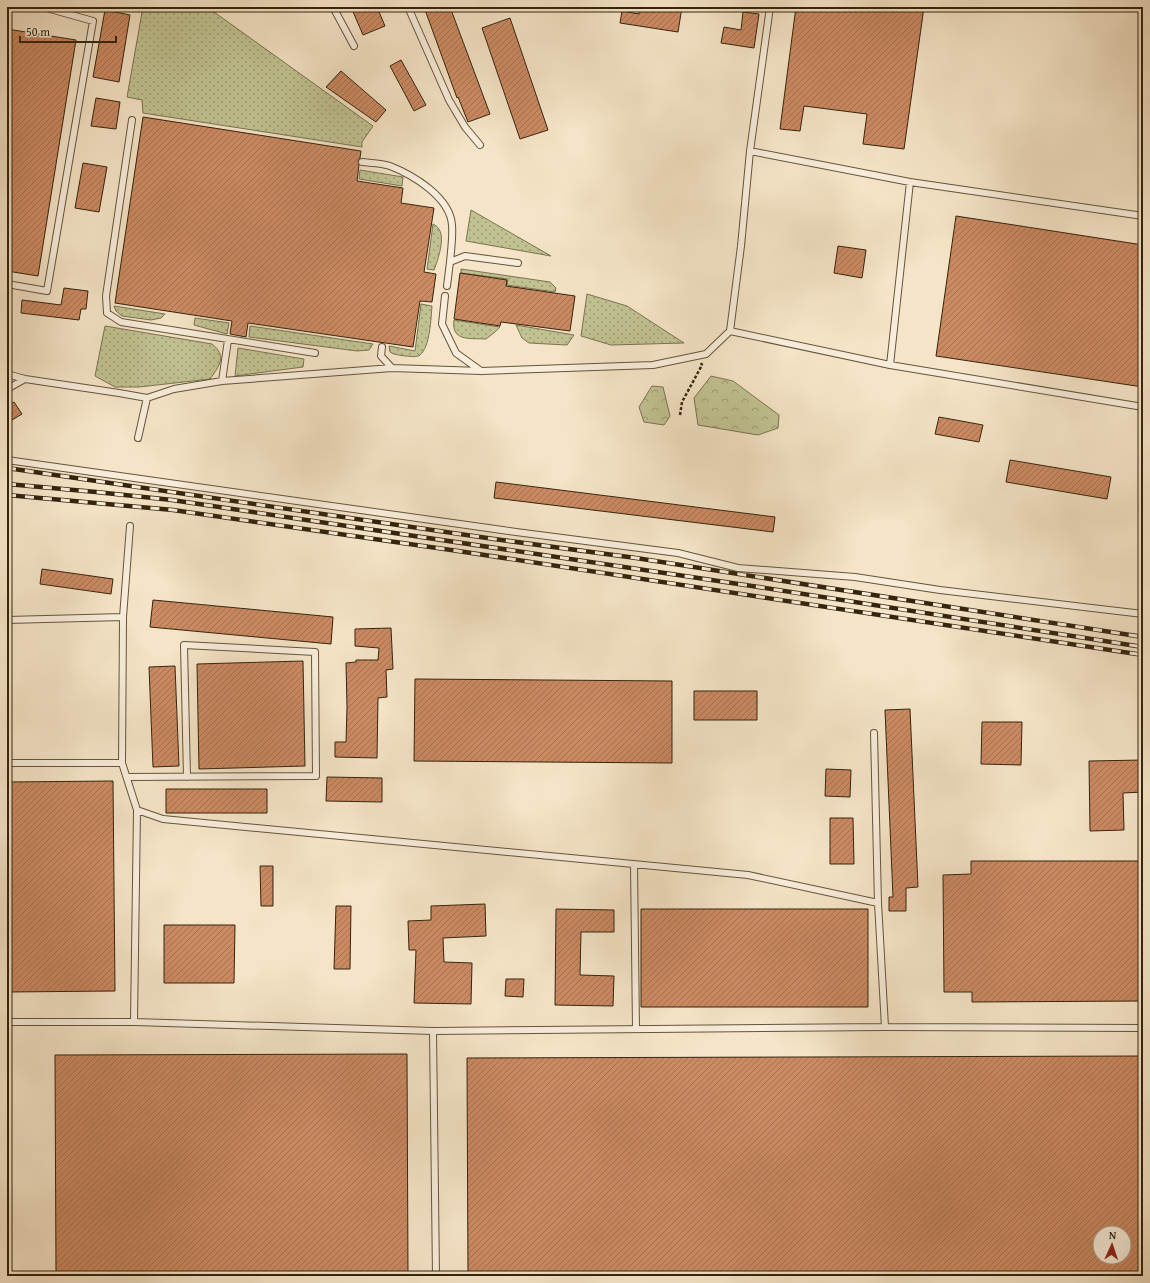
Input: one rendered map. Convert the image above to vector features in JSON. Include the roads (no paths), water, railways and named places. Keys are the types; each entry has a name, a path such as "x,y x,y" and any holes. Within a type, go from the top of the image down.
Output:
{"lane":[{"path":"7,284 47,291 93,21 43,7"},
{"path":"333,7 354,46"},
{"path":"408,7 449,100 465,127 480,145"},
{"path":"7,374 25,379 104,390 146,398 174,389 222,381 392,368 481,371 653,364 706,354 730,331 741,246 750,151 770,7"},
{"path":"132,120 106,296 107,313 121,322 315,353"},
{"path":"750,151 910,182 1143,216"},
{"path":"362,162 389,166 409,176 433,191 448,209 452,224 447,286"},
{"path":"890,365 910,182"},
{"path":"450,262 465,256 518,263"},
{"path":"445,296 442,324 456,353 481,371"},
{"path":"730,331 890,365 1143,406"},
{"path":"222,381 228,340"},
{"path":"382,347 381,356 392,368"},
{"path":"7,389 25,379"},
{"path":"138,438 146,398"},
{"path":"7,460 516,532 678,553 738,568 855,577 940,590 1143,614"},
{"path":"130,526 123,617 122,763 137,810 134,1022"},
{"path":"7,620 123,617"},
{"path":"126,777 186,777 316,776 315,652 184,645 186,777"},
{"path":"874,733 878,903 885,1026"},
{"path":"7,763 122,763"},
{"path":"137,810 163,819 748,875 878,903"},
{"path":"634,864 636,1029"},
{"path":"7,1022 134,1022 433,1031 885,1026 1143,1028"},
{"path":"433,1031 436,1276"}],"railway":[{"path":"7,468 494,539 636,558 1143,637"},
{"path":"7,484 172,500 752,586 1143,647"},
{"path":"7,495 173,510 458,551 1143,655"}]}
